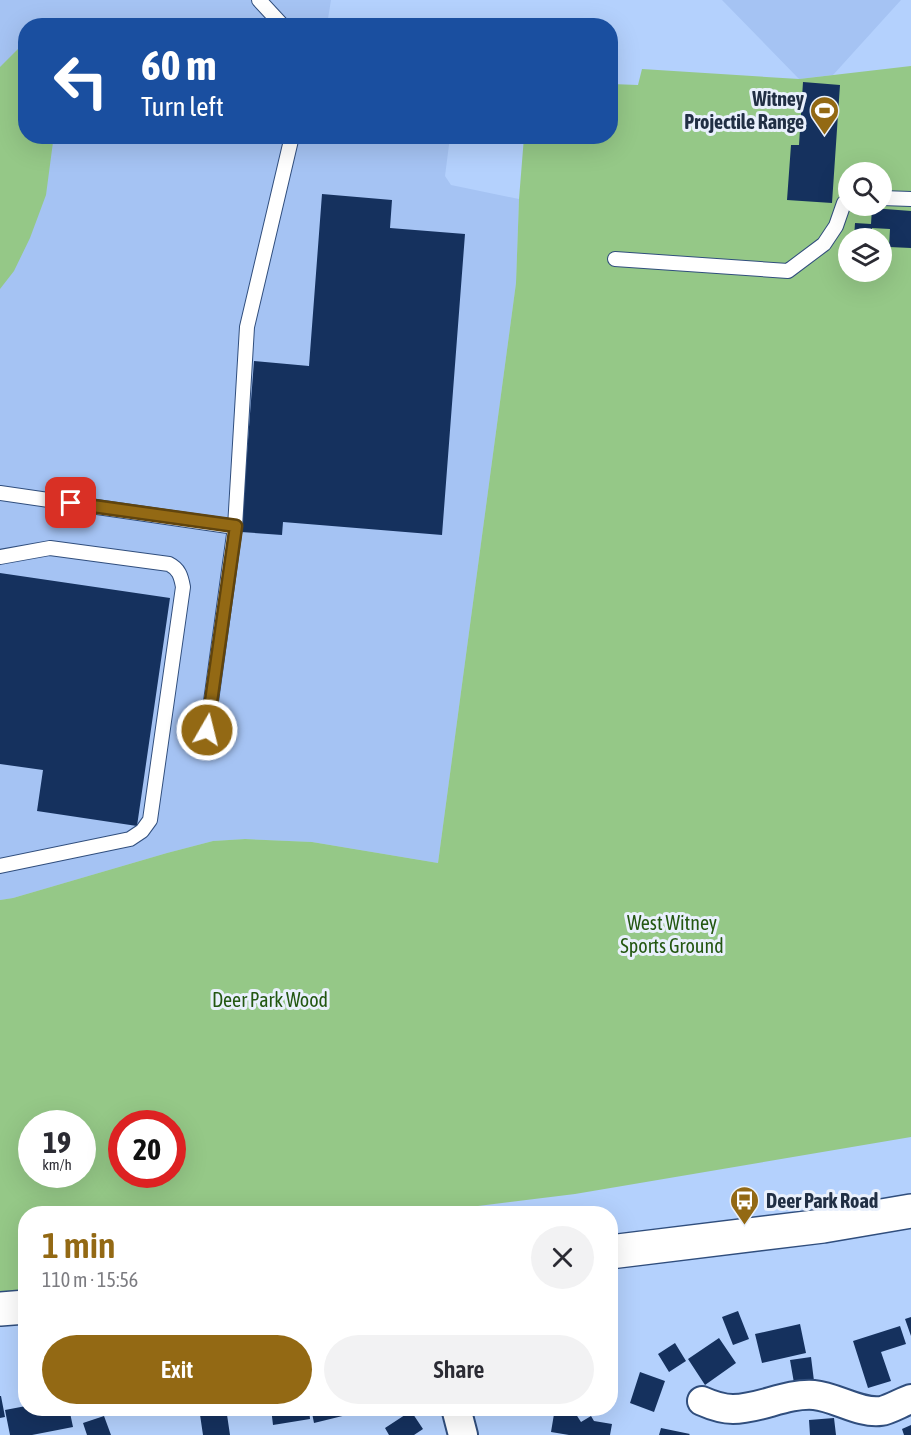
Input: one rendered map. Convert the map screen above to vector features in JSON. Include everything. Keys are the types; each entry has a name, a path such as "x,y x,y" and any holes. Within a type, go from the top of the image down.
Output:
{"street":[{"path":"618,1251 823,1226 911,1211"},
{"path":"0,1309 18,1308"},
{"path":"702,1401 733,1409 812,1395 828,1397 855,1407 880,1423 911,1399"},
{"path":"458,1416 463,1435"}],"lane":[{"path":"259,0 276,18"},
{"path":"204,752 236,526 247,327 289,144"},
{"path":"892,198 911,199"},
{"path":"615,259 788,271 824,244 839,216"},
{"path":"0,493 236,526"},
{"path":"0,557 51,548 169,564 176,568 181,576 183,587 150,820 142,831 130,839 0,866"}],"shaded area":[{"path":"0,0 331,0 328,18 18,18 18,144 449,144 445,176 451,185 519,199 516,283 438,863 312,842 245,839 213,841 0,900"},
{"path":"722,0 901,0 833,75 799,79"}],"green space":[{"path":"18,49 18,144 53,144 46,195 30,238 14,271 0,289 0,67"},
{"name":"West Witney Sports Ground","path":"911,66 911,1137 575,1194 478,1206 18,1206 18,1294 0,1296 0,900 213,841 245,839 312,842 438,863 516,283 523,144 618,144 618,84 638,85 642,69 799,79"}],"building":[{"path":"803,82 840,85 832,203 787,200 791,145 799,145"},
{"path":"322,194 392,200 390,228 465,234 442,535 283,522 282,535 241,532 254,361 309,366"},
{"path":"892,210 911,211 911,248 892,247 892,228 855,228 855,223 871,224 872,216 892,216"},
{"path":"0,573 170,598 137,826 37,811 43,770 0,764"},
{"path":"738,1311 749,1339 733,1345 722,1317"},
{"path":"911,1317 911,1336 905,1319"},
{"path":"800,1324 806,1353 762,1363 755,1334"},
{"path":"900,1326 906,1344 881,1352 891,1381 868,1388 853,1341"},
{"path":"719,1338 736,1363 705,1385 688,1359"},
{"path":"675,1343 686,1361 669,1372 658,1354"},
{"path":"811,1357 814,1381 794,1383 790,1360"},
{"path":"640,1372 665,1381 654,1412 630,1403"},
{"path":"0,1396 5,1417 0,1418"},
{"path":"18,1408 18,1416 71,1416 73,1427 32,1435 10,1435 5,1410"},
{"path":"104,1416 111,1435 87,1435 83,1423"},
{"path":"200,1416 227,1416 230,1435 203,1435"},
{"path":"272,1416 310,1416 310,1419 273,1425"},
{"path":"313,1416 342,1416 314,1423"},
{"path":"403,1416 414,1416 423,1429 414,1435 389,1435 385,1428"},
{"path":"554,1416 577,1416 581,1422 591,1416 594,1421 612,1424 610,1435 569,1435 551,1432"},
{"path":"834,1418 836,1435 810,1435 809,1420"},
{"path":"911,1425 911,1435 904,1435 902,1429"},
{"path":"661,1428 690,1434 659,1435"}],"place":[{"name":"Witney Projectile Range","path":"825,136"},
{"name":"Deer Park Road","path":"745,1226"}],"route":[{"path":"71,503 236,526 207,730"}],"park label":[{"name":"Deer Park Wood","path":"270,999"}]}
